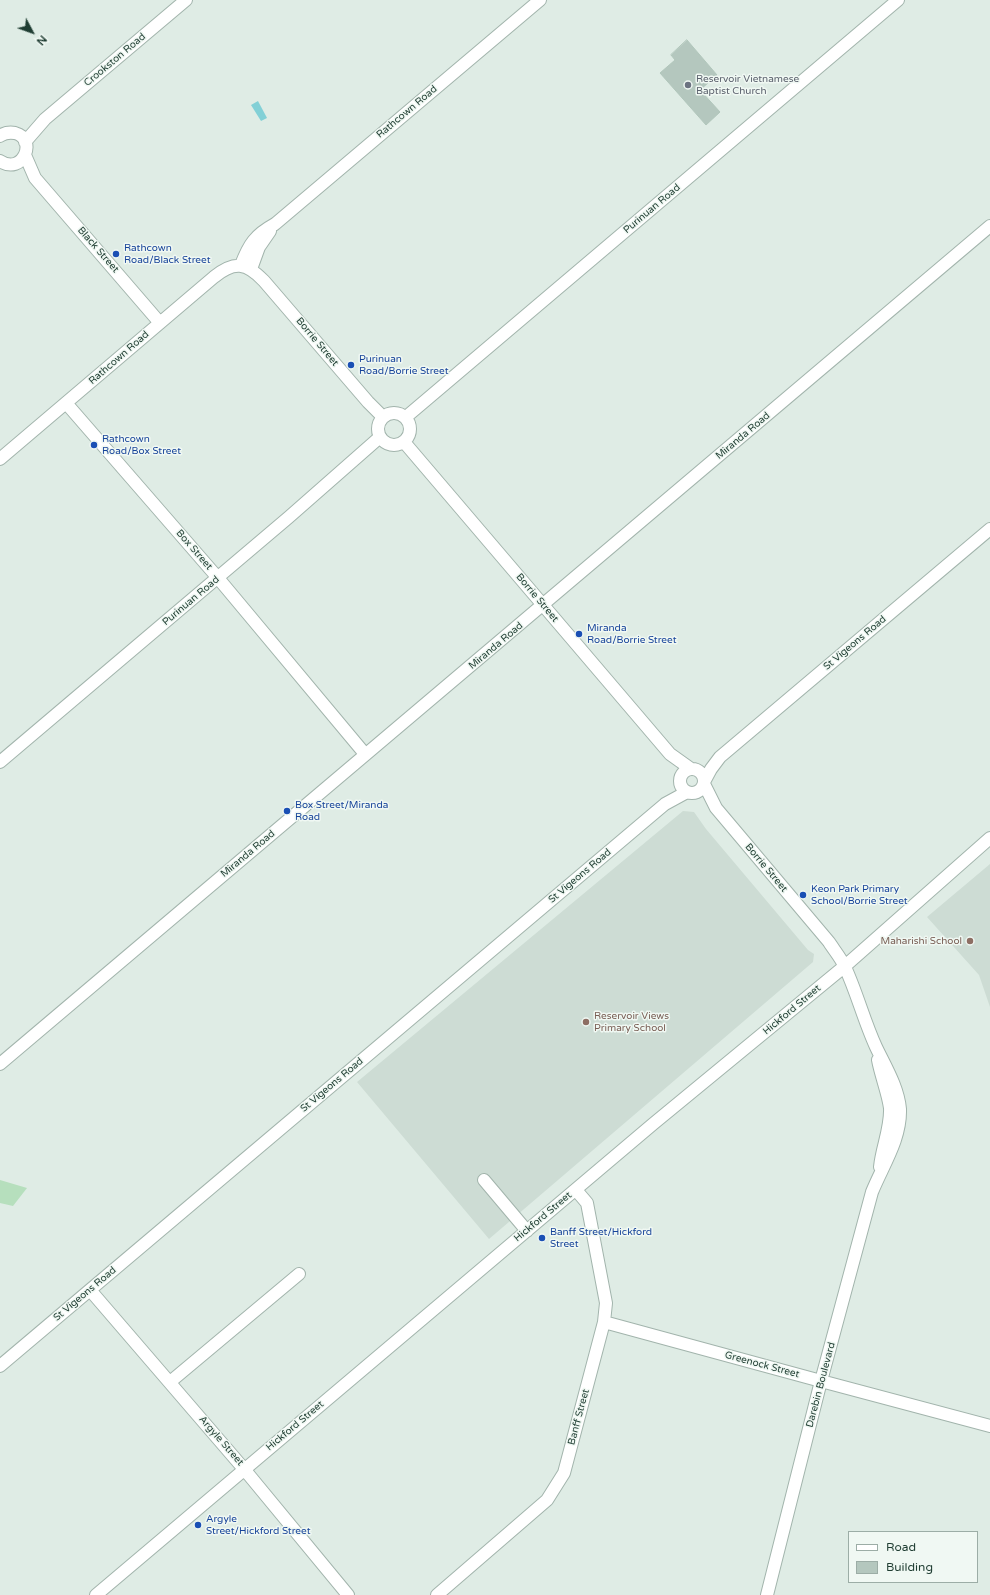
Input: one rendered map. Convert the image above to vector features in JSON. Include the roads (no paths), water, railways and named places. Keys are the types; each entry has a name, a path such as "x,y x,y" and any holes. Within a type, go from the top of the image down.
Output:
{"street":[{"name":"Crookston Road","path":"10,134 45,119 186,0"},
{"name":"Rathcown Road","path":"0,459 223,269 230,266 246,267 258,247 276,224 540,0"},
{"name":"Purinuan Road","path":"406,417 898,0"},
{"path":"4,163 19,161 25,155 26,146 10,134"},
{"name":"Black Street","path":"25,155 36,178 160,323"},
{"name":"Black Street","path":"4,163 36,178"},
{"name":"Miranda Road","path":"0,1064 365,754 544,606 990,226"},
{"name":"Borrie Street","path":"246,267 264,281 368,402 383,417"},
{"name":"Box Street","path":"66,403 218,578 365,754"},
{"path":"397,412 406,417 410,426 410,431 404,442 398,445 388,444 380,437 378,427 379,421 383,417 387,414 397,412"},
{"name":"Purinuan Road","path":"0,762 218,578 380,437"},
{"name":"Borrie Street","path":"404,442 670,754 694,769"},
{"name":"St Vigeons Road","path":"694,769 720,757 989,533"},
{"name":"Borrie Street","path":"670,754 680,780"},
{"name":"St Vigeons Road","path":"704,783 720,757"},
{"path":"694,769 703,775 704,783 700,790 690,792 682,788 680,780 684,772 694,769"},
{"name":"St Vigeons Road","path":"665,804 680,780"},
{"name":"Borrie Street","path":"704,783 716,808 829,942 845,966"},
{"name":"Borrie Street","path":"690,792 716,808"},
{"name":"St Vigeons Road","path":"0,1366 665,804 690,792"},
{"name":"Hickford Street","path":"96,1595 653,1124 845,966 990,838"},
{"name":"Darebin Boulevard","path":"768,1595 821,1381 872,1192 878,1176 881,1154 888,1130 890,1109 881,1078 876,1047 845,966"},
{"path":"484,1180 527,1231"},
{"name":"Banff Street","path":"437,1595 547,1500 564,1474 604,1322 606,1303 587,1204 576,1190"},
{"path":"170,1382 299,1274"},
{"name":"Argyle Street","path":"90,1290 244,1469 348,1595"},
{"name":"Greenock Street","path":"604,1322 990,1426"}],"water":[{"path":"258,101 267,118 261,121 251,105"}],"place":[{"name":"Reservoir Vietnamese Baptist Church","path":"688,85"},
{"name":"Rathcown Road/Black Street","path":"116,254"},
{"name":"Purinuan Road/Borrie Street","path":"351,365"},
{"name":"Rathcown Road/Box Street","path":"94,445"},
{"name":"Miranda Road/Borrie Street","path":"579,634"},
{"name":"Box Street/Miranda Road","path":"287,811"},
{"name":"Keon Park Primary School/Borrie Street","path":"803,895"},
{"name":"Maharishi School","path":"970,941"},
{"name":"Reservoir Views Primary School","path":"586,1022"},
{"name":"Banff Street/Hickford Street","path":"542,1238"},
{"name":"Argyle Street/Hickford Street","path":"198,1525"}]}
